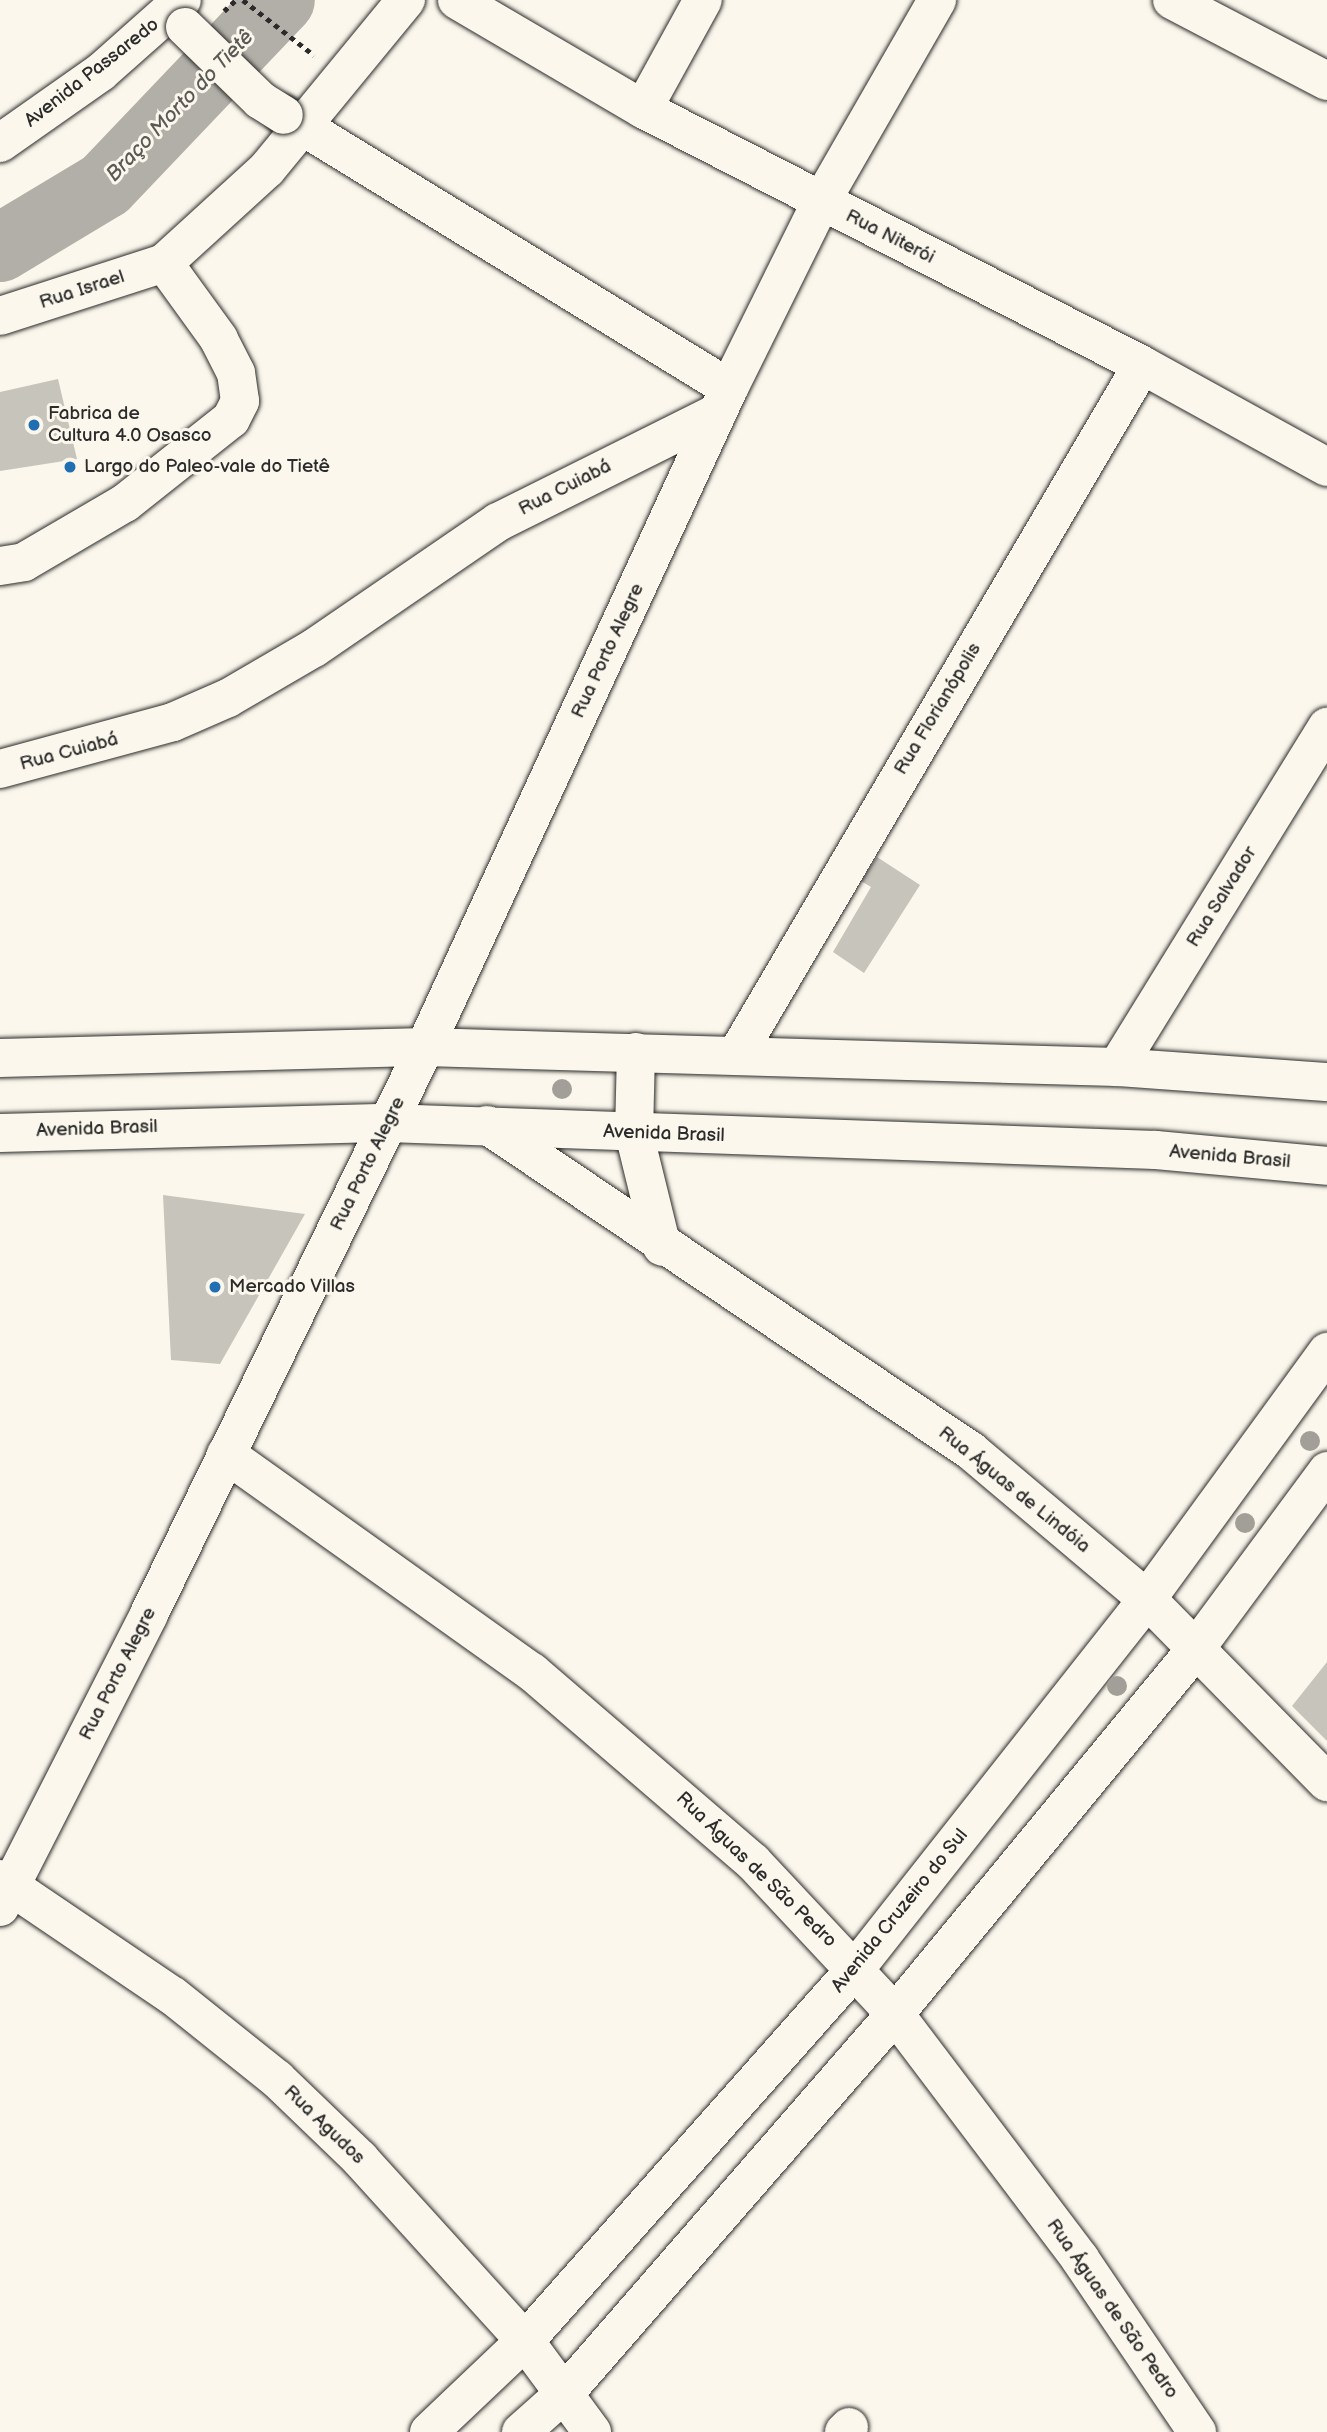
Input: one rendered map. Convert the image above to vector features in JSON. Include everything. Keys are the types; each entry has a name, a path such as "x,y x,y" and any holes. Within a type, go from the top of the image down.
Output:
{"street":[{"path":"0,566 24,562 125,503 231,419 240,401 236,373 219,339 163,264 267,170 292,121 406,0"},
{"name":"Rua Niterói","path":"457,0 643,109 1142,365 1327,467"},
{"path":"643,109 703,0"},
{"path":"176,9 260,100 723,401 821,202 937,0"},
{"path":"1172,0 1327,81"},
{"name":"Avenida Passaredo","path":"3,131 101,72 176,9"},
{"name":"Rua Israel","path":"0,316 163,264"},
{"name":"Rua Florianópolis","path":"737,1054 1142,365"},
{"name":"Rua Cuiabá","path":"0,769 173,722 228,698 314,648 498,522 723,401"},
{"name":"Rua Porto Alegre","path":"4,1891 226,1454 425,1047 723,401"},
{"name":"Rua Salvador","path":"1117,1067 1327,727"},
{"path":"0,1058 425,1047 1117,1067 1327,1082"},
{"path":"636,1052 634,1133 662,1247"},
{"name":"Avenida Brasil","path":"0,1133 388,1123 487,1125 634,1133 1156,1150 1327,1166"},
{"name":"Rua Águas de Lindóia","path":"487,1125 662,1247 811,1341 971,1451 1147,1599 1327,1782"},
{"name":"Avenida Cruzeiro do Sul","path":"429,2432 525,2341 856,1968 1147,1599 1327,1352"},
{"name":"Rua Águas de São Pedro","path":"226,1454 533,1672 704,1816 856,1968 895,2014 1080,2259 1197,2432"},
{"path":"522,2432 565,2393 895,2014 1197,1647 1327,1471"},
{"name":"Rua Agudos","path":"4,1891 173,1996 277,2079 360,2159 525,2341 593,2432"}],"path":[{"path":"243,0 299,47"}],"building":[{"name":"Fabrica de Cultura 4.0 Osasco","path":"58,379 77,459 0,471 0,392"},
{"path":"877,857 920,885 864,973 833,952 871,887 861,881"},
{"name":"Mercado Villas","path":"163,1195 305,1214 220,1364 171,1360"},
{"path":"1327,1662 1327,1741 1292,1706"}],"waterway":[{"name":"Braço Morto do Tietê","path":"0,248 105,185 281,0"}],"place":[{"name":"Fabrica de Cultura 4.0 Osasco","path":"34,425"},
{"name":"Largo do Paleo-vale do Tietê","path":"70,467"},
{"name":"Mercado Villas","path":"215,1287"}]}
